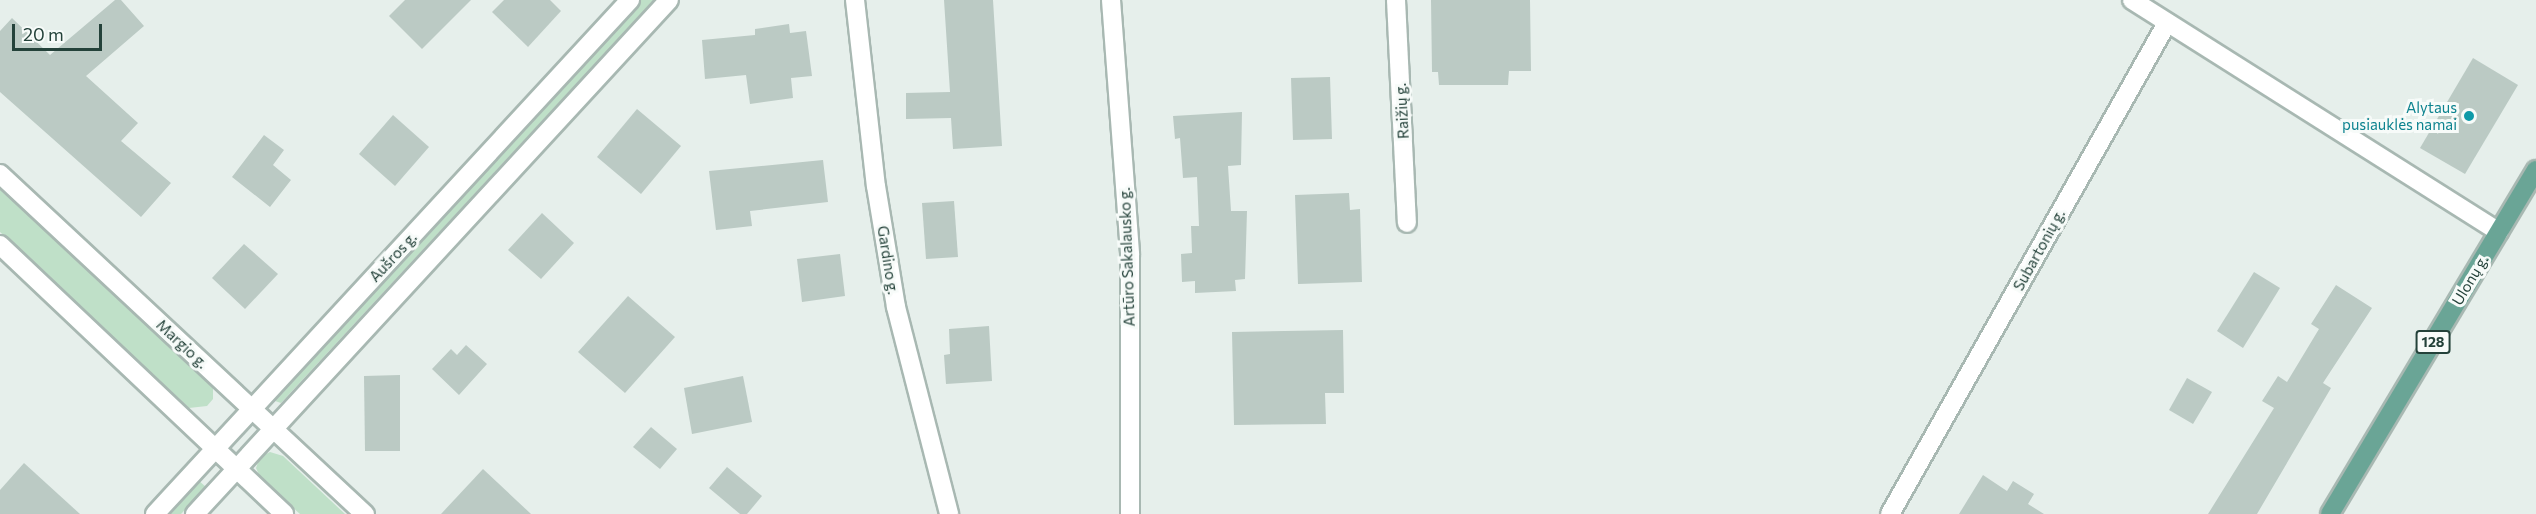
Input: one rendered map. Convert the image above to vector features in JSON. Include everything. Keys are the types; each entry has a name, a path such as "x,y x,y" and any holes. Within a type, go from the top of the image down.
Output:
{"main road":[{"name":"Ulonų g.","path":"2330,514 2536,170"}],"street":[{"name":"Aušros g.","path":"155,514 630,0"},
{"name":"Aušros g.","path":"195,514 669,0"},
{"name":"Gardino g.","path":"855,0 876,186 896,307 949,514"},
{"name":"Artūro Sakalausko g.","path":"1111,0 1130,255 1130,514"},
{"name":"Raižių g.","path":"1396,0 1407,223"},
{"path":"2132,0 2499,232"},
{"name":"Subartonių g.","path":"1890,514 2167,23"},
{"name":"Margio g.","path":"0,174 365,514"},
{"path":"0,245 284,514"}],"green space":[{"path":"639,0 654,0 281,403 275,401 274,396"},
{"path":"0,188 213,386 213,399 207,406 189,408 0,232"},
{"path":"270,452 283,456 345,514 300,514 261,479 256,468 260,457"},
{"path":"198,480 206,487 181,514 166,514"}],"building":[{"path":"115,0 121,0 144,26 86,76 138,123 121,141 171,183 141,217 0,92 0,31 12,18 50,55"},
{"path":"405,0 471,0 422,49 389,16"},
{"path":"504,0 550,0 561,11 528,47 492,12"},
{"path":"944,0 993,0 1002,146 953,149 951,118 906,119 906,93 950,92"},
{"path":"1431,0 1530,0 1531,71 1509,71 1508,85 1439,85 1438,72 1432,72"},
{"path":"789,24 790,33 806,31 812,76 791,78 793,98 750,104 746,75 705,79 702,40 755,35 755,29"},
{"name":"Alytaus pusiauklės namai","path":"2473,58 2518,85 2465,174 2420,148"},
{"path":"1330,77 1332,139 1293,140 1291,78"},
{"path":"637,109 681,146 641,194 597,157"},
{"path":"1242,112 1241,165 1228,166 1231,211 1247,211 1245,279 1235,280 1236,291 1195,293 1195,281 1182,282 1181,254 1192,253 1191,226 1199,226 1197,177 1183,178 1180,138 1175,139 1173,116"},
{"path":"393,115 429,147 395,186 359,154"},
{"path":"264,135 284,150 273,165 291,180 270,207 232,177"},
{"path":"823,160 828,202 750,211 752,226 716,230 709,171"},
{"path":"1349,193 1350,210 1360,209 1362,282 1298,284 1295,195"},
{"path":"954,201 958,257 926,259 922,203"},
{"path":"542,213 574,243 541,279 508,250"},
{"path":"244,244 278,274 245,309 212,278"},
{"path":"840,254 845,296 802,302 797,259"},
{"path":"2254,272 2280,288 2243,348 2217,331"},
{"path":"2336,285 2372,308 2323,383 2331,388 2257,514 2208,514 2274,408 2262,401 2278,376 2287,382 2319,329 2311,324"},
{"path":"628,296 675,337 625,393 578,352"},
{"path":"989,326 992,381 946,384 944,355 950,354 949,329"},
{"path":"1343,330 1344,393 1325,393 1326,424 1234,425 1232,332"},
{"path":"466,345 487,364 459,395 432,369 451,349 457,355"},
{"path":"400,375 400,451 365,451 364,376"},
{"path":"743,376 752,422 692,434 684,388"},
{"path":"2187,378 2212,392 2193,424 2169,410"},
{"path":"651,427 677,449 660,469 633,447"},
{"path":"24,463 80,514 0,514 0,490"},
{"path":"727,467 762,496 747,514 740,514 709,488"},
{"path":"483,469 531,514 441,514"},
{"path":"1983,475 2007,491 2013,481 2034,494 2028,504 2044,514 1959,514"}],"place":[{"name":"Alytaus pusiauklės namai","path":"2469,116"}]}
